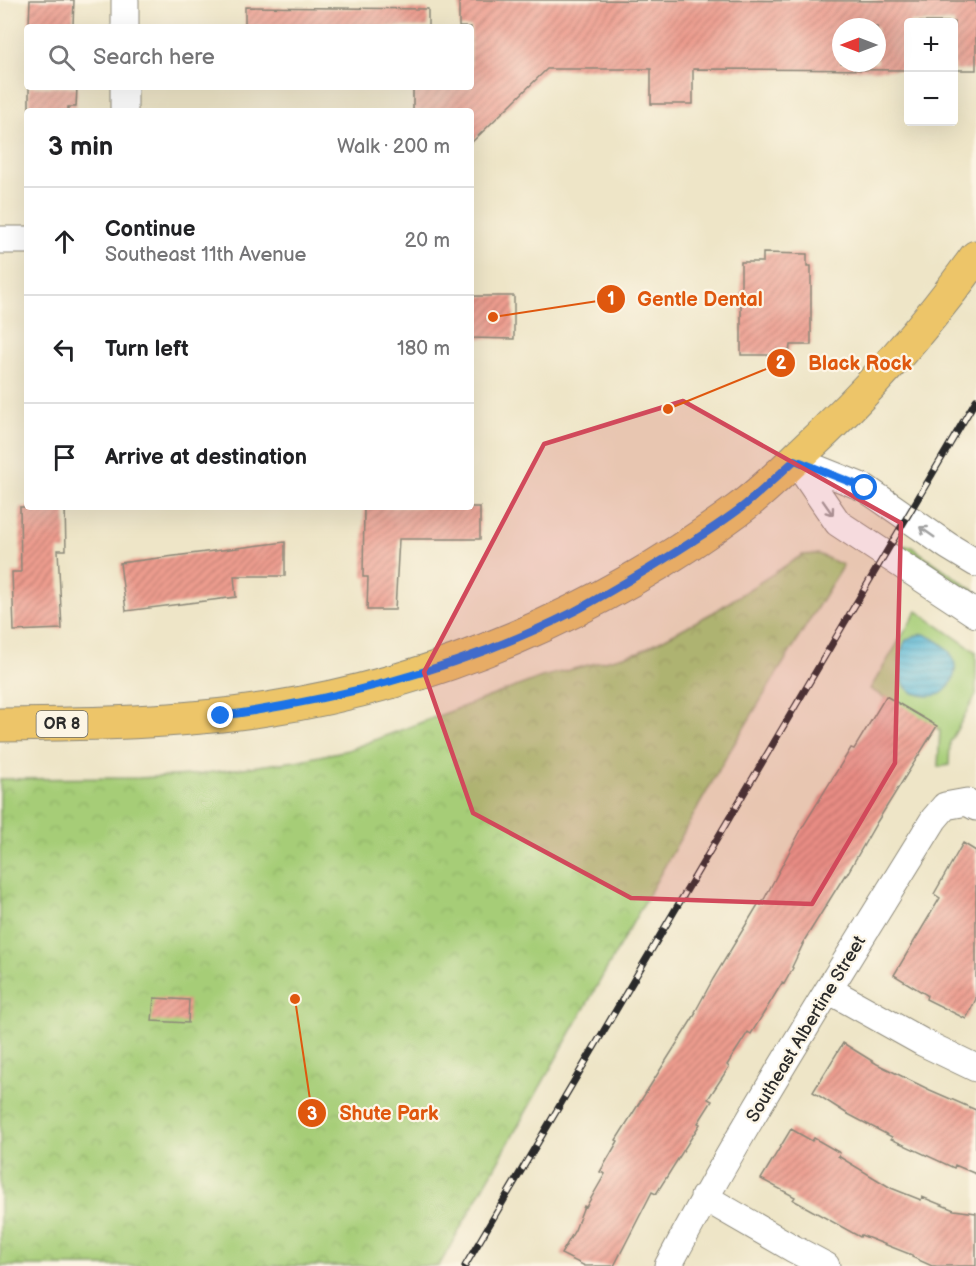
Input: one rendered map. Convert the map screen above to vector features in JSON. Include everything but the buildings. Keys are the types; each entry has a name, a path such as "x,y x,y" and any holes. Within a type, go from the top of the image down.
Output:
{"main road":[{"name":"OR 8","path":"0,725 123,723 221,716 314,701 394,681 479,653 570,613 680,550 738,510 795,460 864,394 912,340 976,257"}],"street":[{"path":"125,0 125,24"},
{"path":"123,108 124,90"},
{"path":"0,240 24,240"},
{"path":"795,460 865,488 976,563"},
{"path":"795,460 838,523 976,614"},
{"name":"Southeast Albertine Street","path":"668,1266 704,1197 934,819 945,806 966,805"},
{"path":"829,990 922,1042 976,1068"},
{"path":"704,1197 826,1266"}],"highlighted area":[{"path":"683,401 901,523 895,763 812,904 631,898 473,813 424,672 544,444"}],"green space":[{"path":"903,546 910,546 976,592 976,606 901,549"},
{"path":"818,554 843,565 728,754 439,1266 0,1266 0,779 139,778 191,775 296,761 348,750 542,677 639,652 714,612 802,555"},
{"path":"917,611 976,652 976,695 950,742 949,765 938,767 940,730 870,689"}],"water":[{"path":"924,634 945,647 955,666 949,686 935,696 914,693 905,686 901,676 900,660 906,640"}],"railway":[{"path":"465,1266 976,400"}],"place":[{"name":"Gentle Dental","path":"493,317"},
{"name":"Black Rock","path":"668,409"},
{"name":"Shute Park","path":"295,999"}],"route":[{"path":"221,716 314,701 394,681 479,653 526,634 601,597 680,550 738,510 795,460 865,488"}]}
